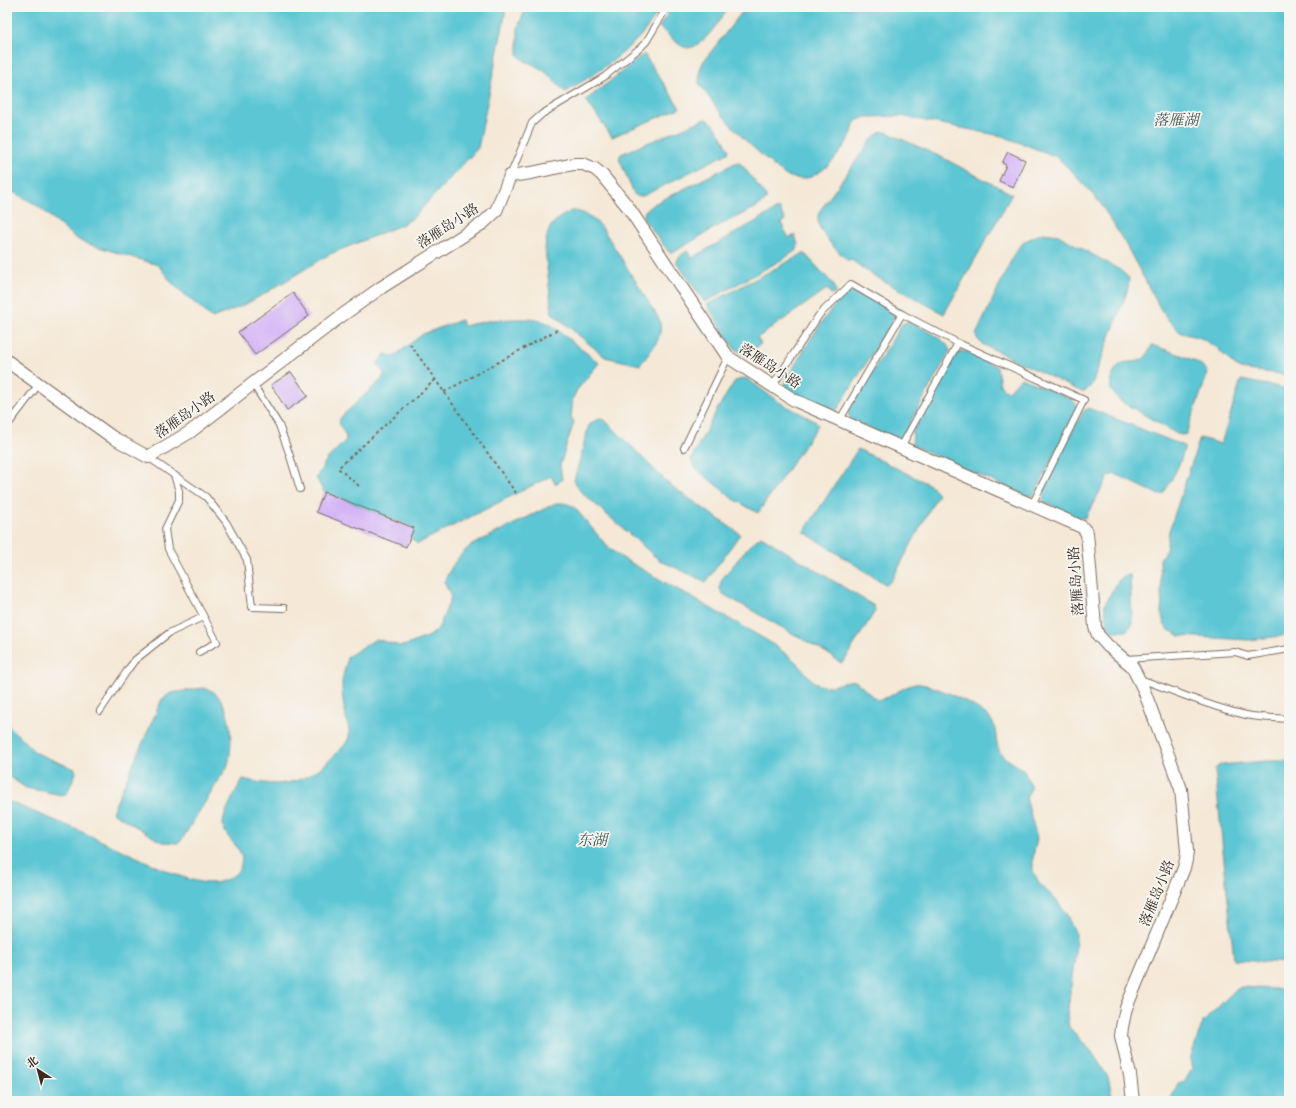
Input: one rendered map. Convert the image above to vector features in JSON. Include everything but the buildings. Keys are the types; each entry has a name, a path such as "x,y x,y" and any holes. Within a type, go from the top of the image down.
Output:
{"street":[{"name":"落雁岛小路","path":"7,361 112,437 148,457 190,432 382,287 483,223 496,211 510,176 574,164 590,166 599,172 628,207 728,357 794,400 1082,527 1087,533 1094,627 1102,640 1132,666 1140,679 1181,789 1187,851 1184,868 1126,1008 1123,1019 1122,1043 1130,1075 1133,1101"}],"lane":[{"path":"510,176 532,123 542,114 604,77 640,48 646,42 667,7"},
{"path":"772,386 819,315 850,284 902,314 958,343 1084,400 1032,505"},
{"path":"839,421 902,314"},
{"path":"901,447 958,343"},
{"path":"684,448 728,357"},
{"path":"7,426 39,384"},
{"path":"254,384 279,425 300,488"},
{"path":"148,457 206,496 226,522 246,560 252,607 284,608"},
{"path":"174,475 180,496 164,532 168,549 216,642 199,652"},
{"path":"100,711 128,668 135,660 169,633 203,617"},
{"path":"1125,659 1235,652 1248,656 1289,649"},
{"path":"1140,679 1198,701 1236,712 1248,715 1289,719"}],"path":[{"path":"444,392 557,330"},
{"path":"410,344 516,493"},
{"path":"359,486 338,468 435,380"}],"water":[{"path":"7,7 505,7 505,15 478,148 413,218 401,225 330,254 244,305 212,318 173,284 158,265 82,242 67,232 36,205 7,189"},
{"path":"526,7 660,7 643,33 619,56 565,92 544,71 523,60 518,54 518,28"},
{"path":"672,7 728,7 709,34 703,40 690,48 681,45 659,27"},
{"name":"落雁湖","path":"746,7 1289,7 1289,375 1240,369 1216,347 1201,338 1181,333 1169,321 1160,308 1126,245 1101,204 1072,171 1055,156 1002,136 901,116 866,117 858,120 854,124 852,133 841,151 830,164 821,171 811,177 802,179 785,175 744,139 718,110 699,83 700,70 703,62"},
{"path":"644,54 680,108 612,137 586,100"},
{"path":"705,119 709,120 716,127 729,150 728,153 643,196 637,196 634,194 619,159 621,154"},
{"path":"881,132 886,132 941,157 1012,194 944,314 871,274 850,259 848,261 827,239 819,226 819,212 872,139"},
{"path":"738,162 766,196 766,200 757,207 716,227 674,252 669,252 643,218 645,211 652,205"},
{"path":"779,208 785,220 781,223 789,238 795,235 798,245 797,250 705,302 677,263 679,257 687,251 692,258"},
{"path":"571,211 580,212 588,216 603,229 659,319 659,338 640,365 605,357 552,313 545,248 546,241 552,225 559,218"},
{"path":"1043,233 1058,235 1120,270 1129,278 1128,289 1092,384 1088,389 1082,392 982,344 976,335 1015,252 1025,241"},
{"path":"804,253 834,285 836,293 832,295 827,289 757,338 761,344 743,355 734,348 707,305"},
{"path":"852,290 862,293 874,300 894,315 892,322 835,413 799,397 792,393 784,384 815,332 834,306 843,296"},
{"path":"536,319 550,324 599,363 577,390 573,398 571,417 574,422 560,465 562,480 555,484 551,476 417,544 410,537 413,528 324,492 316,478 327,459 346,440 345,434 339,423 341,417 382,379 384,373 377,364 385,354 393,357 423,334 461,320 463,326 492,320"},
{"path":"908,321 938,337 948,346 950,351 902,437 898,440 854,422 849,416 848,411 902,324"},
{"path":"1152,345 1192,360 1204,368 1208,373 1186,434 1177,434 1119,400 1111,390 1112,378 1117,367 1123,363 1143,359 1148,354"},
{"path":"961,351 967,352 997,367 1000,385 1005,391 1012,388 1022,378 1071,399 1076,404 1076,410 1036,492 1032,496 1026,496 912,445 913,431 952,360"},
{"path":"746,378 779,402 815,421 818,425 758,513 732,498 694,467 691,459 718,408 735,381"},
{"path":"1241,380 1289,389 1289,635 1249,640 1180,636 1167,629 1164,624 1162,616 1160,559 1166,550 1169,531 1200,438 1221,444"},
{"path":"1088,408 1184,446 1184,451 1173,477 1163,494 1159,495 1115,474 1107,479 1085,518 1080,518 1044,502 1046,484 1052,471 1083,412"},
{"path":"600,418 604,419 670,485 740,534 706,582 659,560 580,491 574,481 589,424"},
{"path":"858,449 930,485 938,493 893,578 888,584 885,584 804,532"},
{"name":"东湖","path":"556,503 570,505 575,508 607,546 619,556 768,641 787,654 811,679 822,686 826,687 847,681 855,681 873,697 879,700 888,697 910,685 922,684 955,696 978,709 991,720 1000,752 1024,771 1031,788 1026,798 1037,838 1033,856 1033,871 1039,883 1055,899 1065,912 1076,934 1075,956 1067,1015 1069,1027 1092,1052 1108,1077 1112,1101 7,1101 7,801 71,827 174,874 205,883 220,882 228,879 235,874 241,866 242,858 237,847 225,832 223,824 225,814 243,779 270,784 293,782 314,772 324,765 341,749 347,741 349,731 343,702 342,683 347,657 376,639 400,646 407,645 431,635 440,625 451,597 444,582 452,566 459,557 472,545"},
{"path":"761,536 874,606 875,611 844,661 841,663 827,653 723,594 720,589 722,579 749,546"},
{"path":"1130,575 1132,623 1126,631 1112,631 1107,626 1105,604 1119,580 1124,576"},
{"path":"203,688 213,691 220,699 229,720 231,746 227,767 181,841 178,843 163,842 112,812 162,699 171,693"},
{"path":"7,724 36,753 75,769 76,773 67,793 62,795 26,788 7,775"},
{"path":"1266,761 1289,761 1289,963 1234,960 1215,770 1220,765"},
{"path":"1237,988 1289,990 1289,1101 1170,1101 1178,1083 1185,1081 1192,1069 1190,1059 1203,1022"}]}
